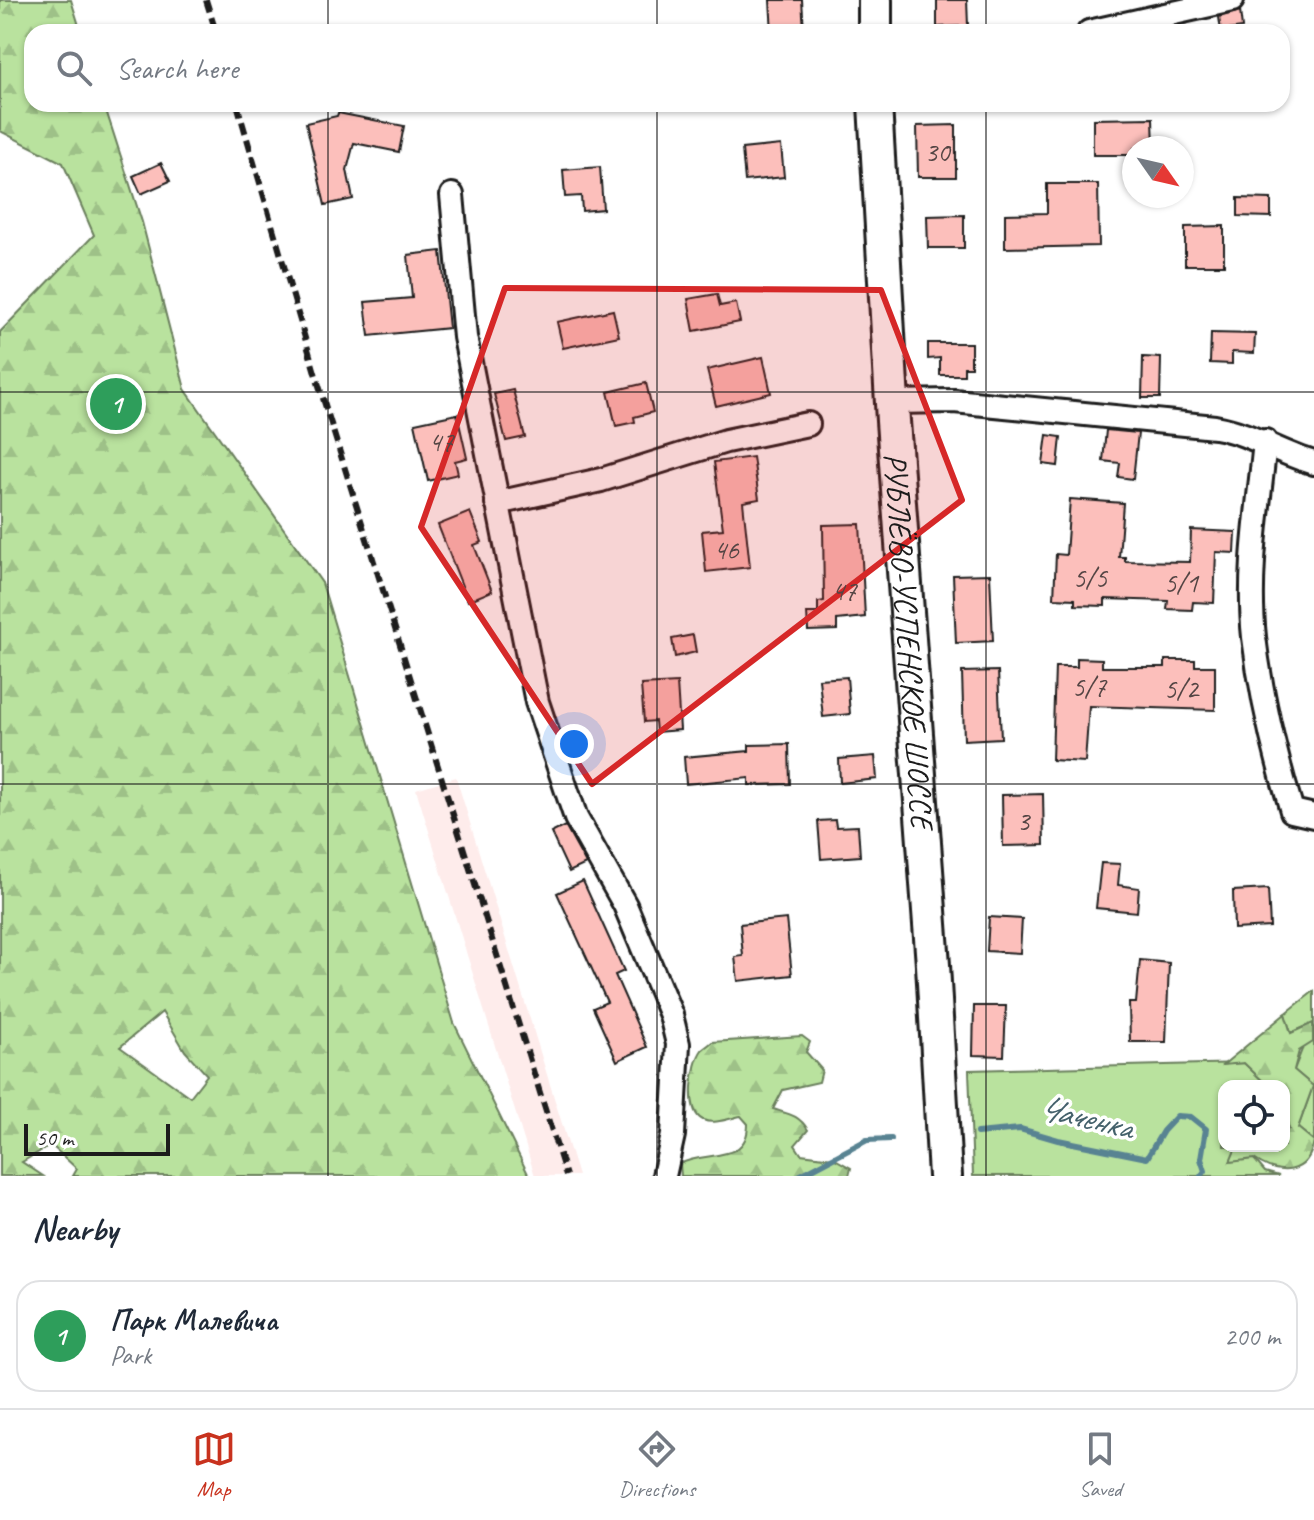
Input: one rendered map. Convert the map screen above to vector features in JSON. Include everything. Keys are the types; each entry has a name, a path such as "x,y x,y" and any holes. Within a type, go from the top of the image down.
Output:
{"main road":[{"path":"875,0 875,24"},
{"name":"РУБЛЁВО-УСПЕНСКОЕ ШОССЕ","path":"875,112 892,402 933,965 945,1176"}],"street":[{"path":"1125,24 1232,0"},
{"path":"452,195 465,337 537,702 576,818 625,905 671,1015 678,1044 673,1135 664,1176"},
{"path":"892,402 954,401 1200,425 1234,430 1314,463"},
{"path":"497,503 601,480 726,441 808,424"},
{"path":"1265,441 1253,576 1254,636 1281,776 1292,811 1314,816"}],"highlighted area":[{"path":"505,288 881,290 962,500 592,784 421,527"}],"shaded area":[{"path":"456,777 578,1176 535,1176 416,789"}],"green space":[{"path":"0,0 71,0 78,24 24,24 24,112 107,112 142,222 185,389 322,583 454,1023 529,1176 73,1176 77,1169 51,1145 22,1162 43,1176 0,1176 0,332 94,235 63,163 0,131","holes":["162,1012 185,1051 207,1075 190,1097 120,1047"]},
{"path":"1314,991 1314,1141 1298,1128 1313,1086 1294,1070 1312,1024 1291,1033 1285,1014"},
{"path":"1285,1014 1291,1033 1313,1023 1313,1042 1299,1051 1294,1070 1313,1086 1298,1128 1314,1141 1311,1153 1299,1167 1282,1170 1254,1159 1230,1162 1234,1152 1290,1152 1290,1080 1262,1080 1244,1063 1223,1065"},
{"path":"802,1036 810,1042 806,1052 822,1070 819,1082 783,1090 773,1109 797,1118 805,1125 808,1130 795,1145 801,1154 833,1158 851,1168 849,1176 681,1176 680,1164 733,1151 741,1146 746,1137 748,1124 741,1116 712,1122 697,1115 692,1087 695,1065 702,1050 712,1042"},
{"path":"1244,1063 1262,1080 1218,1080 1218,1152 1239,1152 1254,1159 1265,1172 1279,1176 973,1176 969,1070"}],"building":[{"path":"770,0 802,0 804,24 772,24"},
{"path":"937,0 967,0 968,24 937,24"},
{"path":"1240,11 1242,24 1220,24 1219,17"},
{"path":"338,113 404,126 399,152 354,143 347,170 353,199 325,205 306,123 337,116"},
{"path":"1153,118 1154,136 1122,136 1122,155 1093,155 1093,119"},
{"path":"956,125 956,177 918,177 917,126"},
{"path":"781,145 784,177 745,181 742,149"},
{"path":"161,163 170,181 141,194 133,176"},
{"path":"600,167 603,209 582,211 581,196 565,197 563,170"},
{"path":"1047,184 1098,184 1099,246 1005,248 1005,214 1047,213"},
{"path":"1238,198 1271,199 1271,217 1238,216"},
{"path":"964,215 964,248 928,248 927,216"},
{"path":"1224,226 1224,265 1185,265 1185,227"},
{"path":"441,251 449,328 369,336 365,302 412,298 408,255"},
{"path":"717,294 720,306 736,303 740,322 694,331 688,299"},
{"path":"613,310 619,336 563,348 557,322"},
{"path":"1211,333 1255,334 1254,353 1232,352 1232,364 1210,363"},
{"path":"928,343 971,343 971,367 964,367 964,375 940,375 940,358 928,359"},
{"path":"763,357 771,393 716,406 707,370"},
{"path":"1143,357 1161,358 1160,398 1142,398"},
{"path":"646,383 653,412 634,417 635,422 616,426 608,392"},
{"path":"513,390 525,437 506,441 494,394"},
{"path":"457,414 467,458 455,461 458,474 428,481 415,423"},
{"path":"1106,430 1138,433 1133,479 1118,477 1120,463 1103,461"},
{"path":"1047,435 1061,437 1058,466 1043,464"},
{"path":"753,457 759,499 743,502 750,567 706,572 702,531 723,529 714,462"},
{"path":"1070,499 1123,503 1119,557 1125,557 1125,561 1190,562 1191,530 1236,532 1235,553 1216,552 1214,603 1193,602 1192,610 1167,609 1168,601 1105,599 1105,606 1075,605 1075,599 1054,598 1056,554 1066,555"},
{"path":"470,512 482,542 474,545 492,591 468,601 438,525"},
{"path":"860,524 865,617 837,620 837,630 808,631 807,613 818,613 818,602 824,601 823,525"},
{"path":"990,574 993,641 956,643 953,575"},
{"path":"693,635 696,652 675,657 672,639"},
{"path":"1077,658 1102,659 1102,667 1165,667 1165,660 1195,660 1195,666 1215,666 1215,710 1089,706 1085,762 1052,760 1055,667 1077,667"},
{"path":"998,671 1001,738 964,740 962,672"},
{"path":"847,677 850,714 823,717 819,679"},
{"path":"677,683 680,730 656,732 655,721 644,722 641,685"},
{"path":"789,744 790,784 749,785 749,778 686,784 684,757 749,751 749,745"},
{"path":"875,756 877,779 840,783 839,759"},
{"path":"1043,794 1044,845 1003,846 1002,795"},
{"path":"835,820 836,827 858,826 860,856 821,859 818,821"},
{"path":"565,826 586,864 569,872 551,833"},
{"path":"1101,863 1120,864 1118,885 1139,888 1137,912 1096,908"},
{"path":"583,881 624,971 615,975 647,1047 617,1061 593,1008 607,1002 557,893"},
{"path":"1268,889 1270,927 1234,929 1233,891"},
{"path":"989,917 1022,919 1020,953 987,951"},
{"path":"786,919 792,975 738,981 735,957 743,956 740,924"},
{"path":"1140,960 1169,963 1166,1042 1130,1042 1129,1003 1136,1003"},
{"path":"974,1006 1006,1006 1004,1056 973,1055"}],"waterway":[{"name":"Чаченка","path":"977,1133 1020,1129 1147,1158 1163,1131 1177,1116 1191,1117 1206,1129 1201,1159 1205,1171 1201,1176"},
{"name":"Чаченка","path":"799,1176 867,1140 891,1139"}],"railway":[{"path":"206,0 214,24"},
{"path":"239,112 316,376 566,1176"}],"place":[{"name":"Парк Малевича","path":"116,404"}]}
